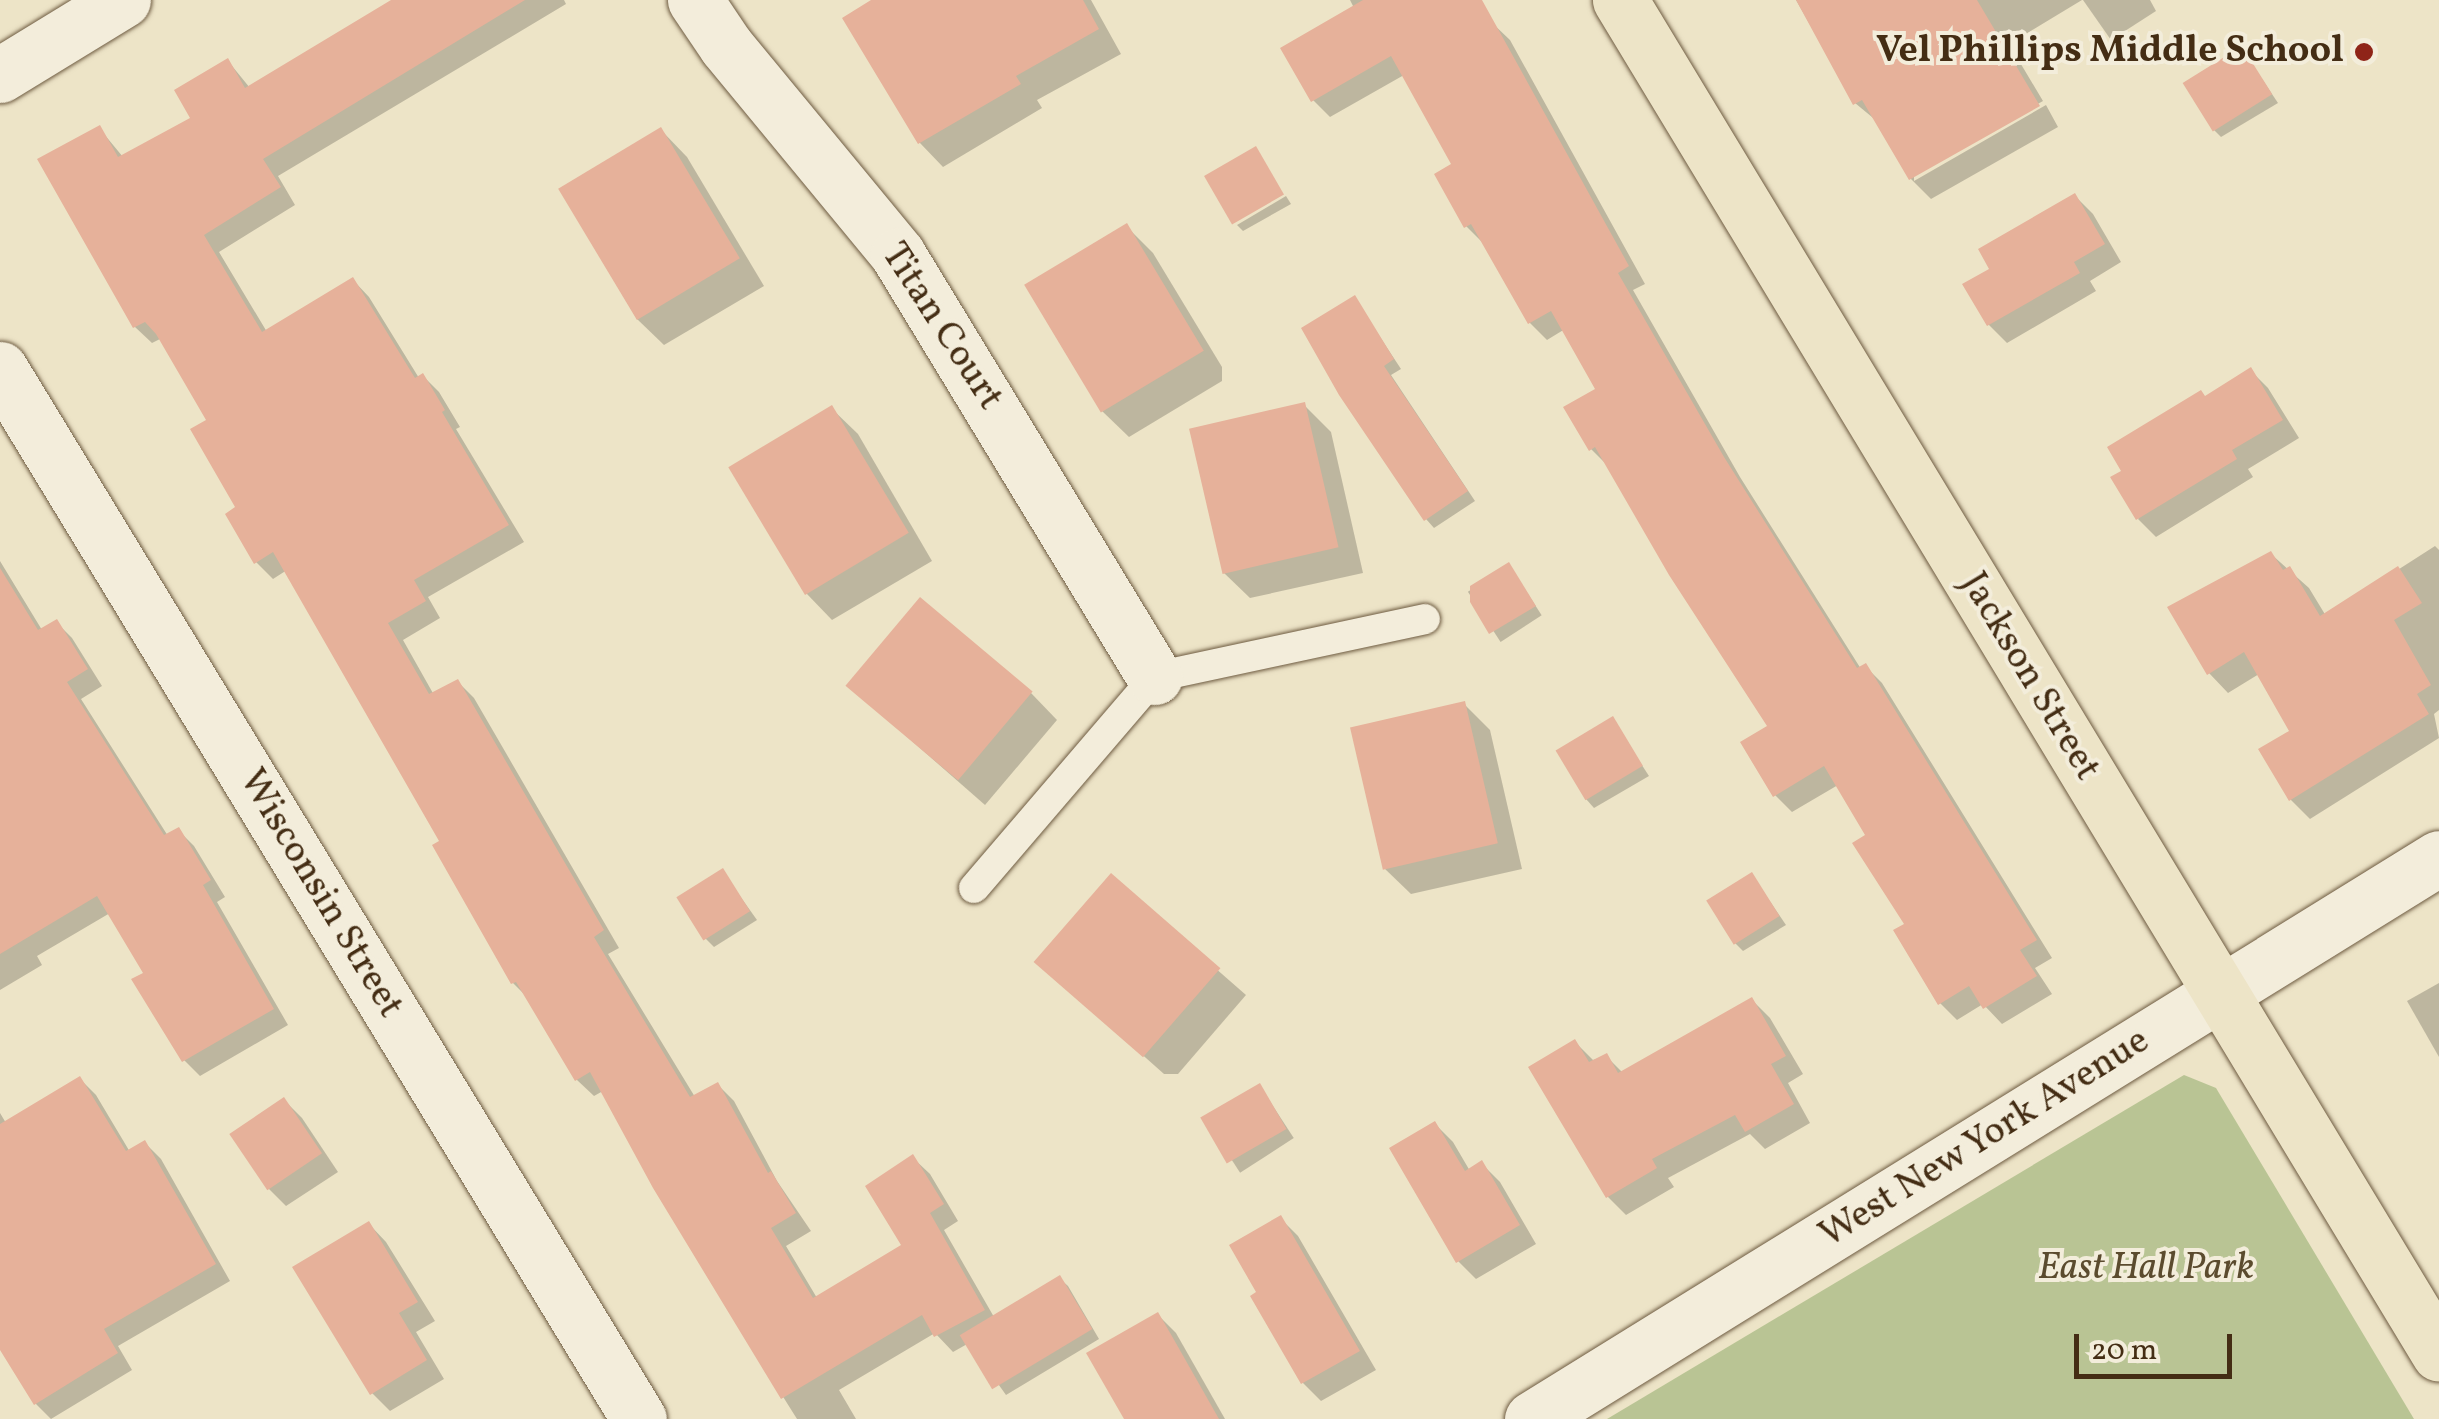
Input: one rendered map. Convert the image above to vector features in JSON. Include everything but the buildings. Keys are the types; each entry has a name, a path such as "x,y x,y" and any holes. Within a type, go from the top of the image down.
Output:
{"main road":[{"name":"Jackson Street","path":"1620,0 2439,1354"}],"street":[{"path":"0,76 123,0"},
{"name":"Titan Court","path":"694,0 726,46 898,255 1154,677"},
{"name":"Wisconsin Street","path":"0,368 639,1419"},
{"name":"West New York Avenue","path":"1532,1419 2439,858"}],"lane":[{"path":"974,888 1154,677 1425,619"}],"green space":[{"name":"East Hall Park","path":"2184,1075 2216,1088 2414,1419 1607,1419"}],"place":[{"name":"Vel Phillips Middle School","path":"2364,52"}]}
